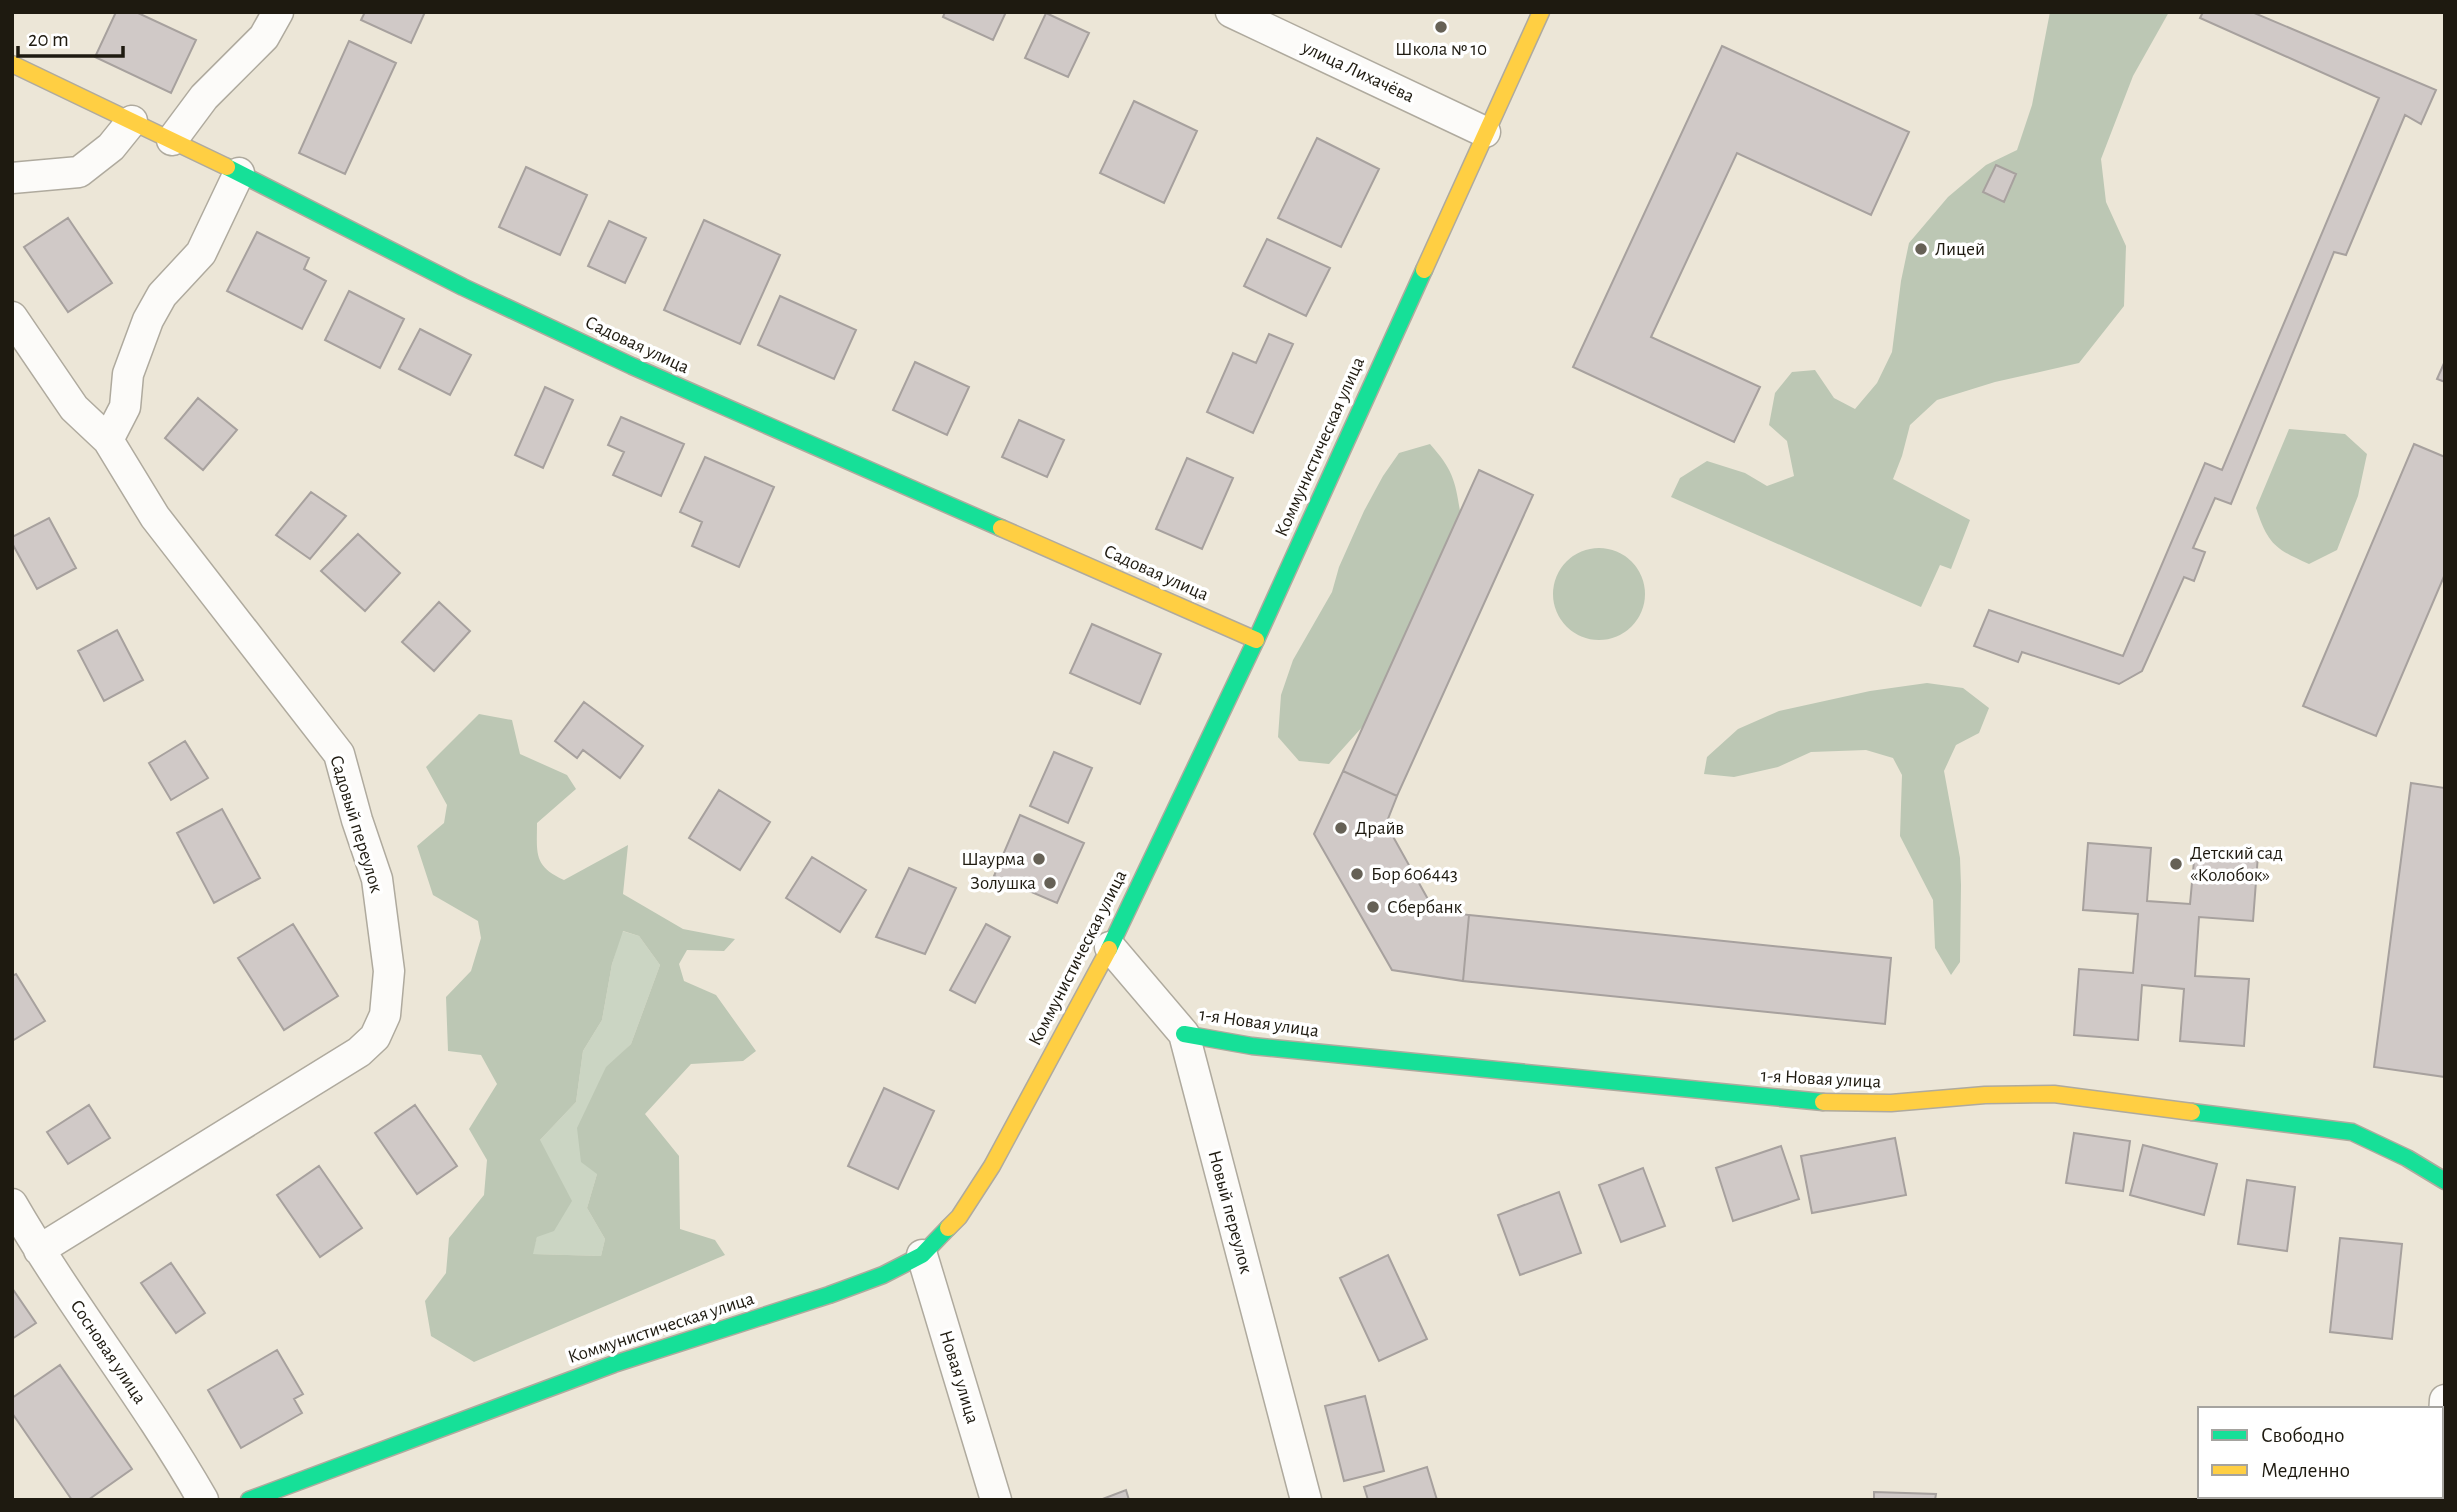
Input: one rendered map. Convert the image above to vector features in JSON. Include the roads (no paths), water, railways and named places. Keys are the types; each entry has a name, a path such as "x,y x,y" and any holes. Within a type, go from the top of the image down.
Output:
{"street":[{"path":"172,140 204,97 264,37 278,12"},
{"name":"улица Лихачёва","path":"1231,12 1486,132"},
{"name":"Коммунистическая улица","path":"249,1500 614,1364 830,1296 883,1275 922,1255 958,1217 992,1166 1110,947 1256,640 1541,12"},
{"name":"Садовая улица","path":"12,64 239,173 463,287 632,366 1256,640"},
{"path":"12,178 79,172 111,147 132,121"},
{"path":"108,440 125,407 128,374 148,320 162,295 201,253 239,173"},
{"name":"Садовый переулок","path":"12,317 74,408 108,440 155,517 339,754 357,820 377,878 389,971 385,1015 374,1037 359,1052 39,1250"},
{"name":"Новый переулок","path":"1110,947 1184,1034 1306,1500"},
{"name":"1-я Новая улица","path":"1184,1034 1252,1046 1810,1102 1891,1103 2054,1094 2352,1132 2407,1158 2445,1181"},
{"name":"Сосновая улица","path":"12,1204 39,1250 164,1434 203,1500"},
{"name":"Новая улица","path":"922,1255 996,1500"},
{"path":"2443,1432 2445,1400"}],"place":[{"name":"Школа № 10","path":"1441,27"},
{"name":"Лицей","path":"1921,249"},
{"name":"Драйв","path":"1341,828"},
{"name":"Шаурма","path":"1039,859"},
{"name":"Детский сад «Колобок»","path":"2176,864"},
{"name":"Бор 606443","path":"1357,874"},
{"name":"Золушка","path":"1050,883"},
{"name":"Сбербанк","path":"1373,907"}]}
